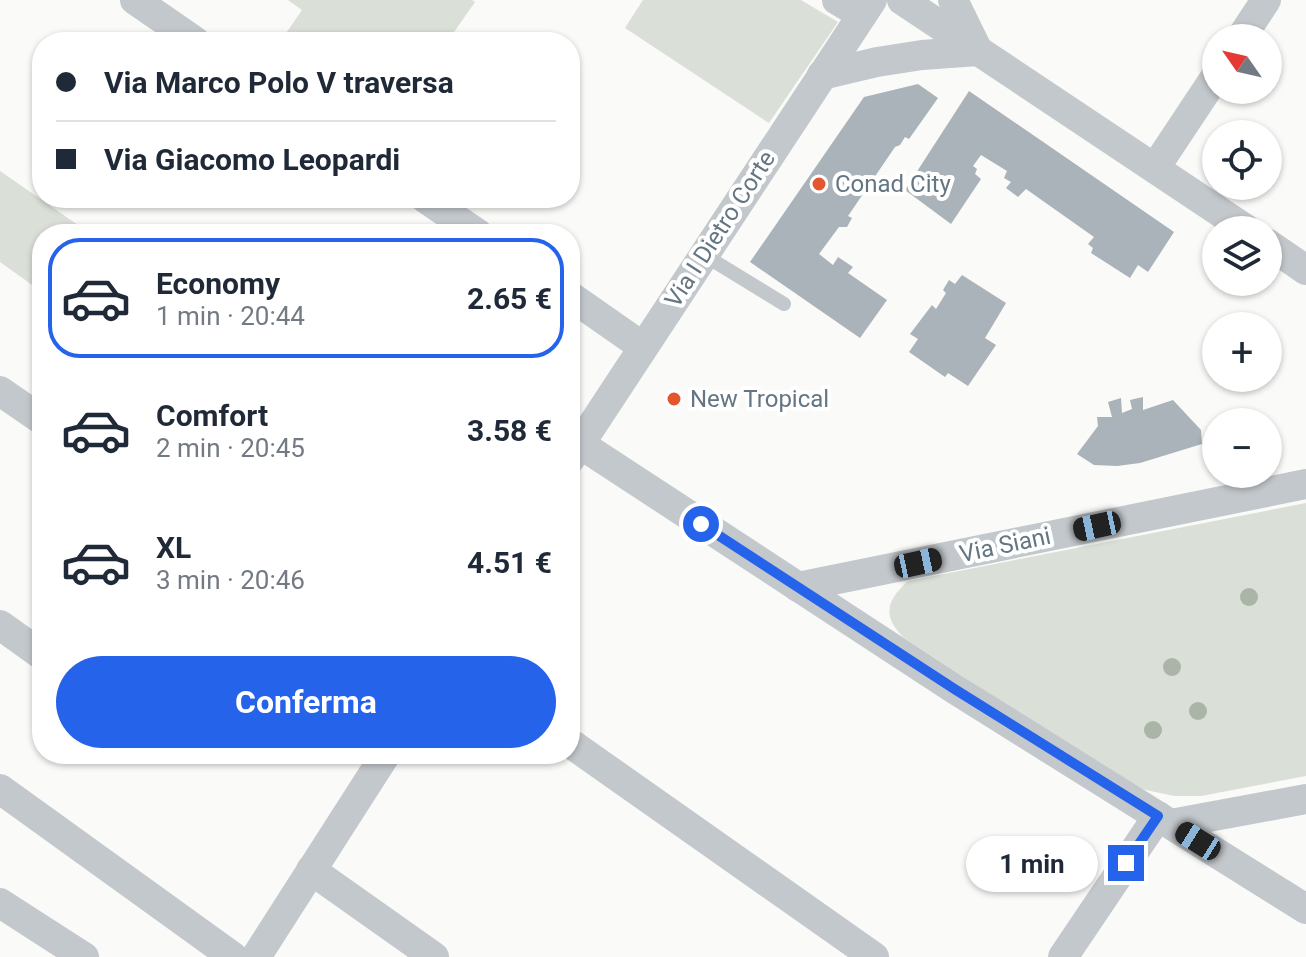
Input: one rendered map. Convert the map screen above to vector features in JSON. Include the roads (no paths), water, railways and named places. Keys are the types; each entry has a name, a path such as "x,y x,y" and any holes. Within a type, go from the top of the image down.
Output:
{"street":[{"path":"135,0 181,32"},
{"path":"902,0 1226,216"},
{"path":"953,0 978,51"},
{"path":"1250,24 1266,0"},
{"name":"Via I Dietro Corte","path":"580,444 822,75 857,5"},
{"path":"822,75 922,55 978,51"},
{"path":"1155,168 1202,97"},
{"path":"440,208 463,224"},
{"path":"1282,254 1306,270"},
{"path":"580,303 643,347"},
{"path":"0,391 32,413"},
{"path":"580,455 798,587 956,690 1306,909"},
{"name":"Via Siani","path":"798,587 1306,484"},
{"path":"0,625 32,648"},
{"path":"580,750 874,957"},
{"path":"256,957 380,764"},
{"path":"0,789 233,957"},
{"path":"1063,957 1165,820 1306,799"},
{"path":"311,870 434,957"},
{"path":"0,903 84,957"}],"lane":[{"path":"704,255 784,304"}],"place":[{"name":"Conad City","path":"819,184"},
{"name":"New Tropical","path":"674,399"}]}
